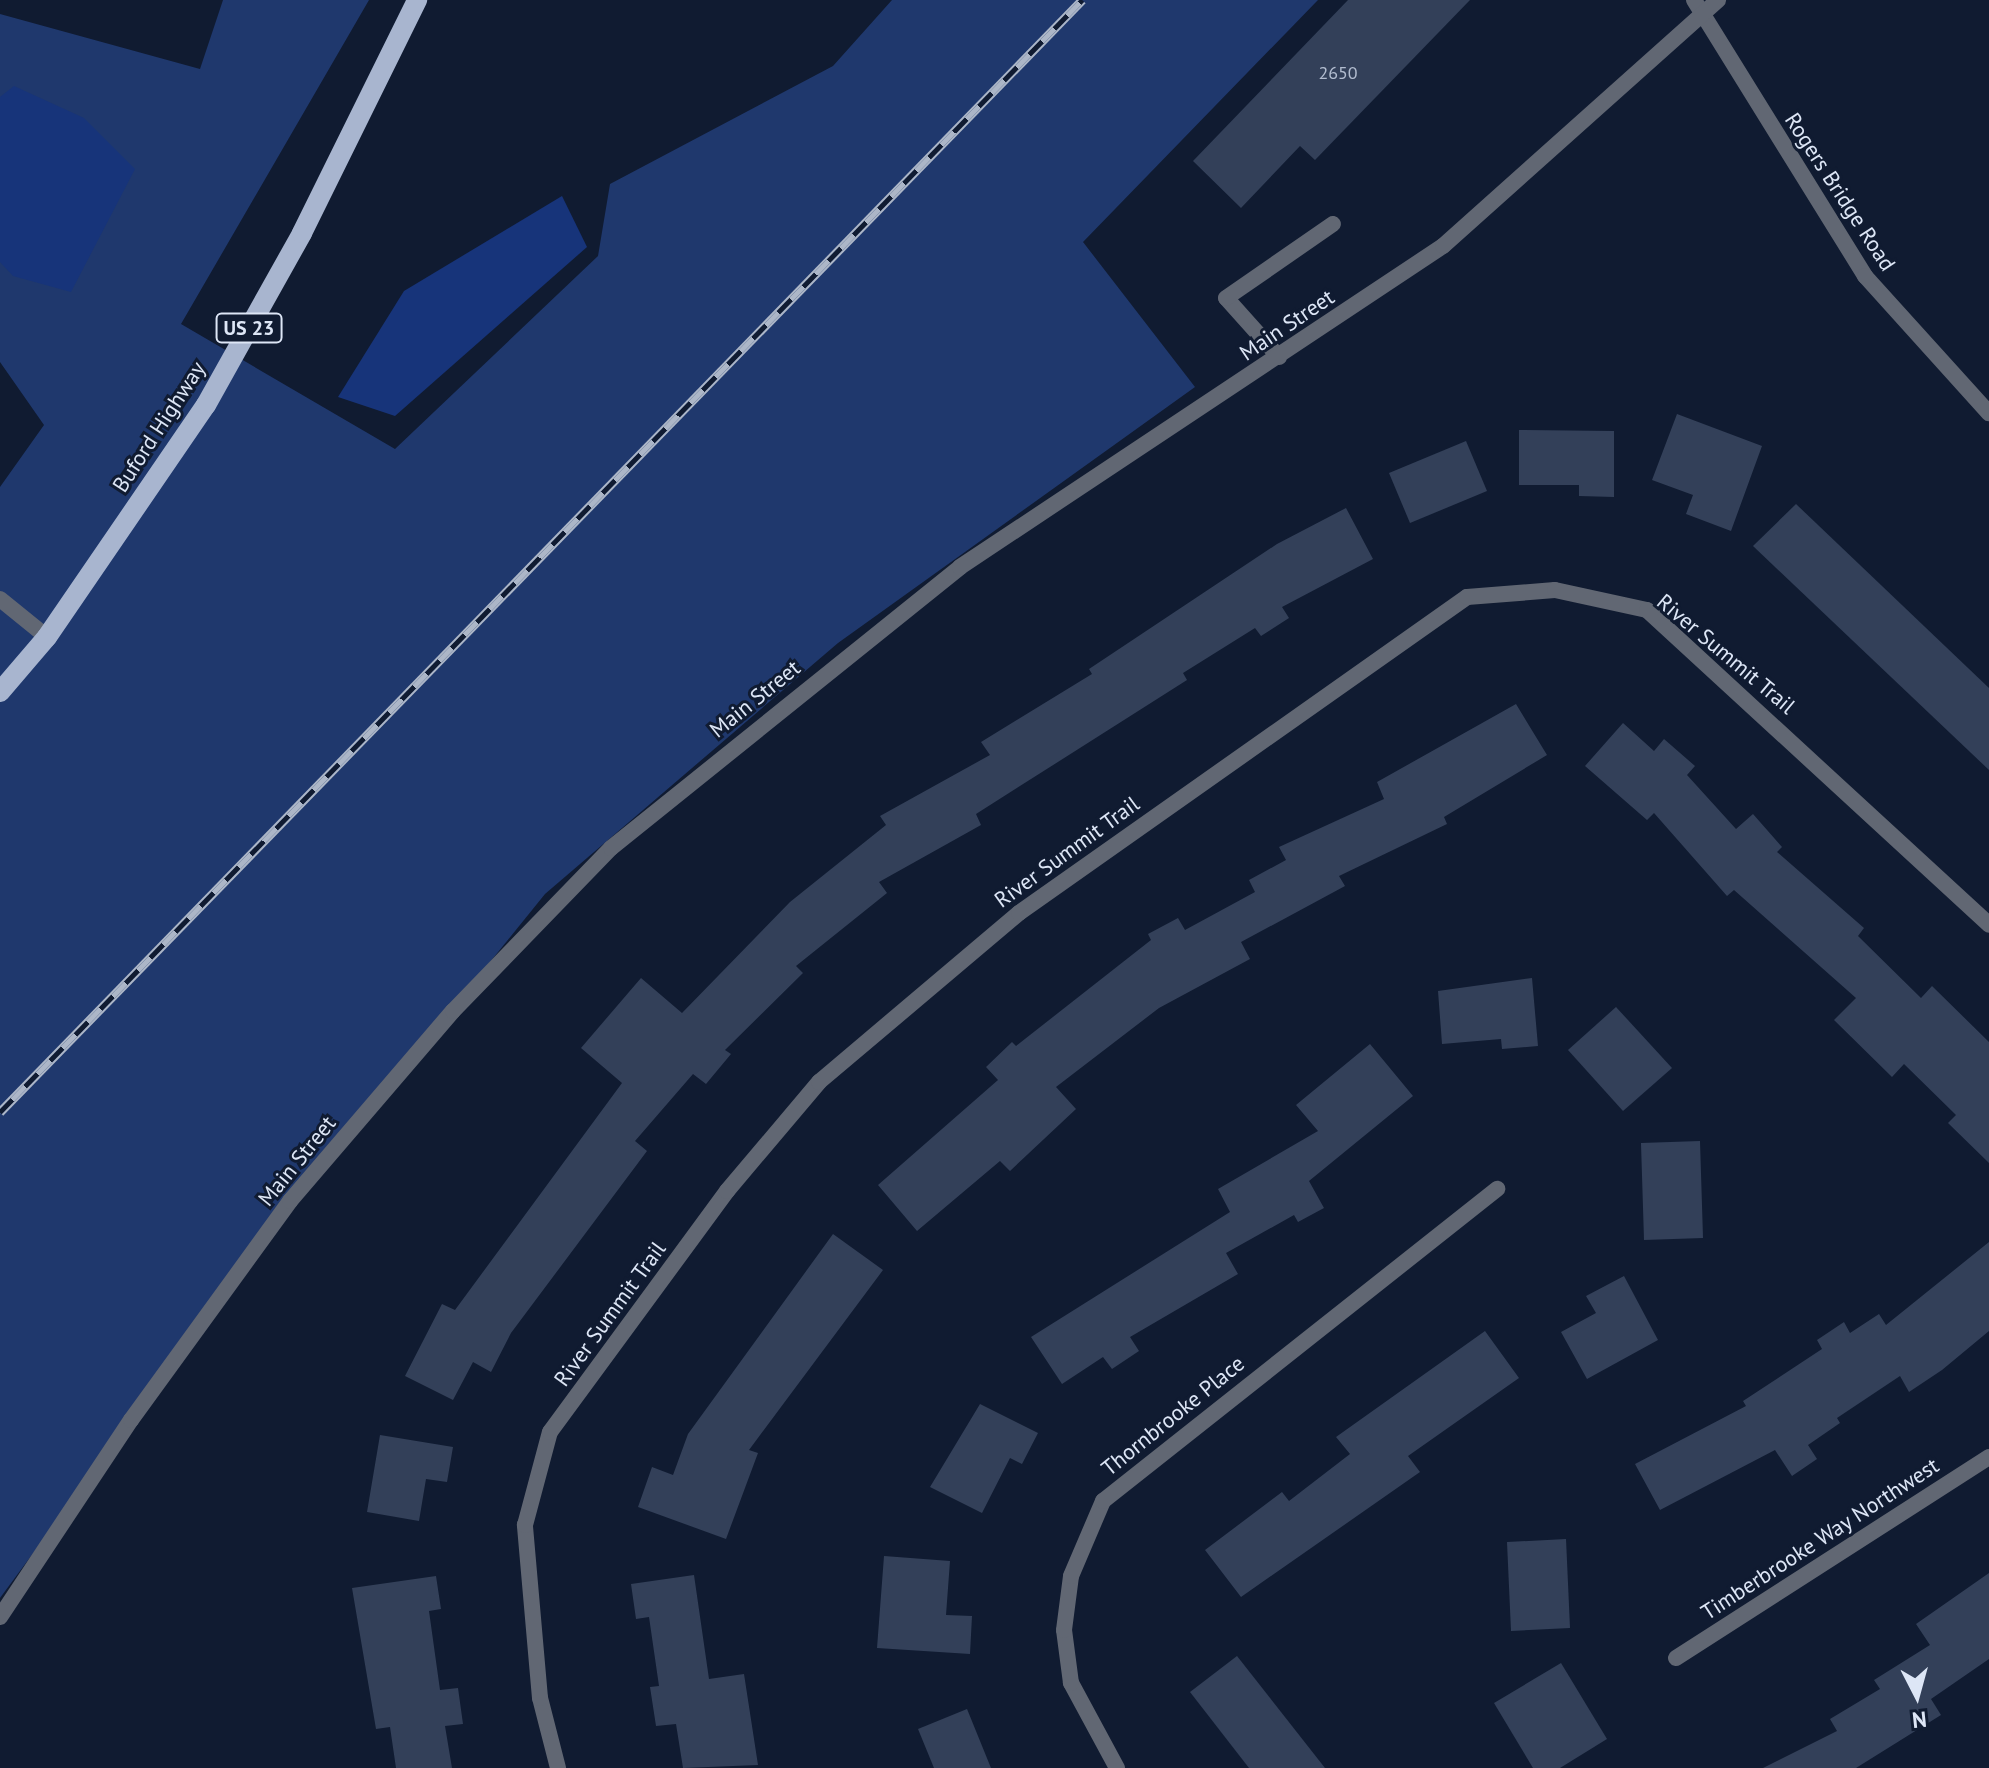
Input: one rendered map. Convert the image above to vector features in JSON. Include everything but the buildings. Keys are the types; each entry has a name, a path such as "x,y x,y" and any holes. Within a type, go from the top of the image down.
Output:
{"main road":[{"name":"Buford Highway","path":"0,692 47,637 206,405 302,233 417,0"}],"street":[{"name":"Rogers Bridge Road","path":"1694,0 1702,19 1865,276 1989,413"},
{"name":"Main Street","path":"0,1617 131,1420 290,1201 453,1011 611,848 960,567 1443,246 1702,19 1718,0"},
{"path":"1279,357 1226,298 1333,224"},
{"name":"River Summit Trail","path":"558,1768 540,1698 525,1525 550,1432 727,1191 819,1082 1019,913 1467,597 1555,590 1647,610 1989,925"},
{"path":"0,599 47,637"},
{"name":"Thornbrooke Place","path":"1117,1768 1071,1683 1064,1630 1071,1576 1103,1501 1497,1189"},
{"name":"Timberbrooke Way Northwest","path":"1676,1658 1989,1457"}],"shaded area":[{"path":"223,0 369,0 181,324 395,449 598,256 610,184 833,66 892,0 1318,0 1083,242 1195,387 838,643 545,894 263,1242 0,1598 0,487 44,425 0,362 0,14 200,69"},
{"path":"14,86 84,118 135,169 71,292 13,276 0,262 0,97"},
{"path":"562,196 587,247 395,416 338,397 404,291"}],"railway":[{"path":"0,1112 1082,0"}]}
